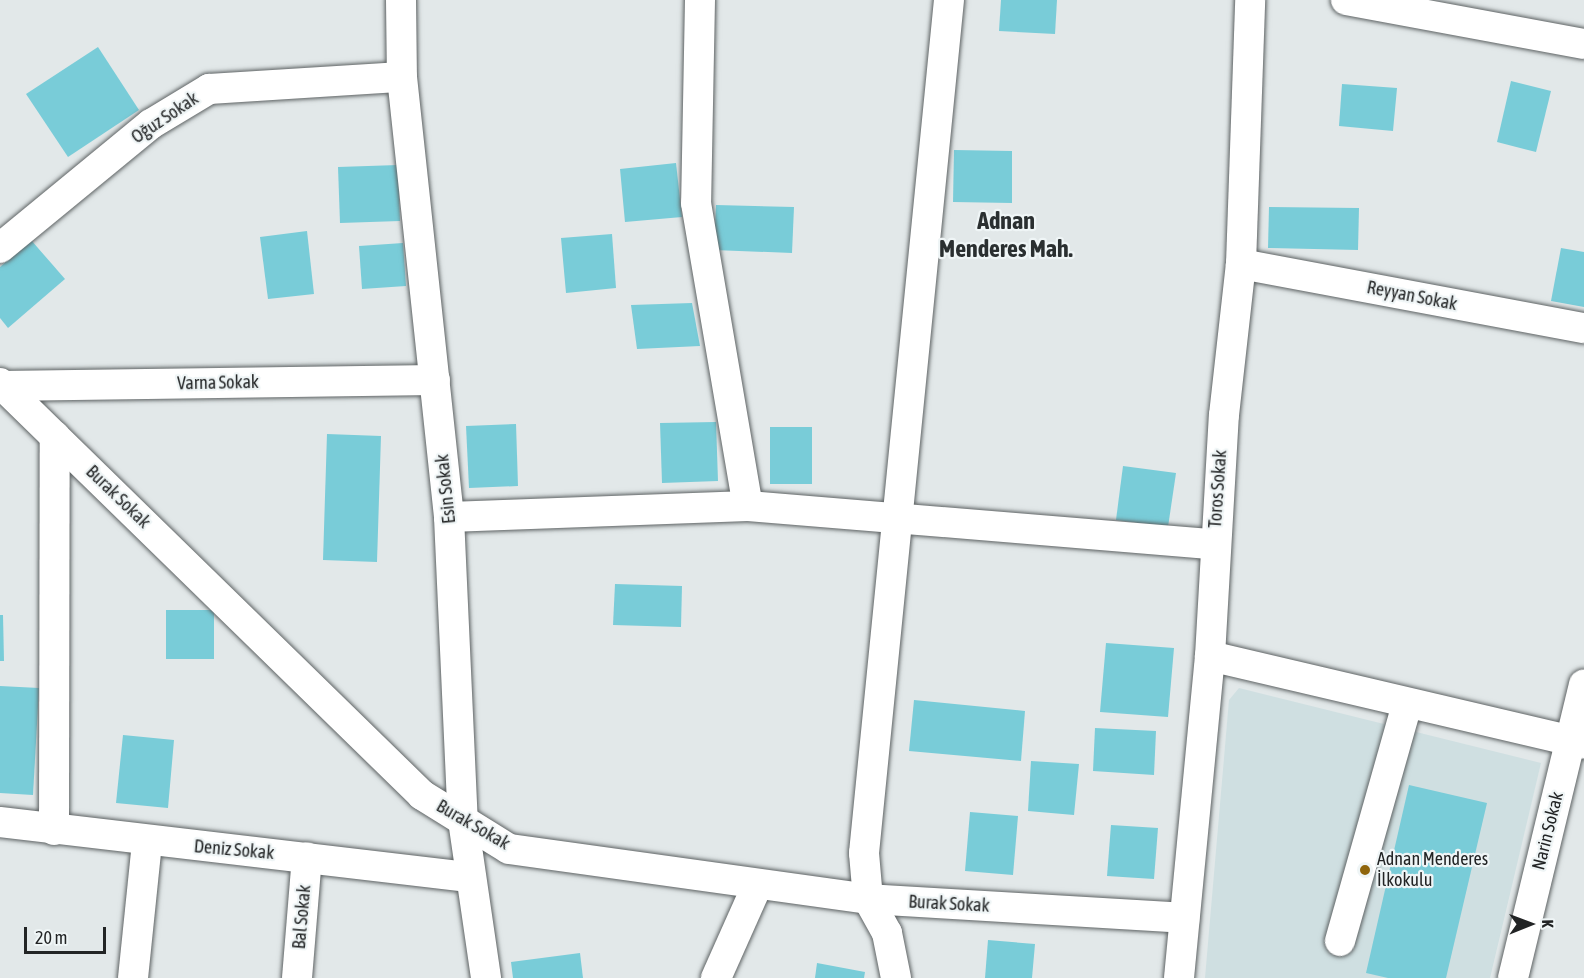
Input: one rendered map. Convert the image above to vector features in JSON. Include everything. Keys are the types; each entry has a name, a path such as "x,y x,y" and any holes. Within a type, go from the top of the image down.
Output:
{"street":[{"name":"Esin Sokak","path":"401,0 402,77 449,517 464,820 469,877 486,978"},
{"path":"700,0 696,202 748,506"},
{"path":"896,978 887,933 868,899 864,853 949,0"},
{"name":"Toros Sokak","path":"1179,978 1210,656 1224,415 1241,264 1250,0"},
{"path":"1346,0 1584,44"},
{"name":"Oğuz Sokak","path":"0,248 151,124 209,90 402,77"},
{"name":"Reyyan Sokak","path":"1241,264 1584,328"},
{"name":"Varna Sokak","path":"1,384 435,380"},
{"name":"Burak Sokak","path":"1,384 422,795 509,849 757,886 868,899 1184,918"},
{"path":"54,830 55,436"},
{"path":"449,517 748,506 1215,544"},
{"path":"1210,656 1577,742"},
{"name":"Narin Sokak","path":"1513,978 1577,742 1584,684"},
{"path":"1340,941 1407,704"},
{"name":"Deniz Sokak","path":"0,822 147,842 307,857 469,877"},
{"path":"133,978 147,842"},
{"name":"Bal Sokak","path":"297,978 307,857"},
{"path":"716,978 757,886"}],"shaded area":[{"name":"Adnan Menderes İlkokulu","path":"1239,688 1541,763 1490,978 1205,978 1229,700"}],"building":[{"path":"1001,0 1057,0 1055,34 999,31"},
{"path":"98,47 139,110 68,157 26,94"},
{"path":"1511,81 1551,91 1536,152 1497,142"},
{"path":"1342,84 1397,88 1393,131 1339,126"},
{"path":"954,150 1012,151 1012,203 953,202"},
{"path":"676,163 682,217 625,222 620,169"},
{"path":"398,165 400,221 340,223 338,167"},
{"path":"716,205 794,207 792,253 714,250"},
{"path":"1269,207 1359,208 1358,250 1268,248"},
{"path":"307,231 314,294 268,299 260,237"},
{"path":"612,234 616,288 566,293 561,238"},
{"path":"31,240 65,279 8,328 0,318 0,267"},
{"path":"403,243 406,286 362,289 359,246"},
{"path":"1561,248 1584,252 1584,307 1551,301"},
{"path":"692,303 700,346 637,349 631,305"},
{"path":"716,422 718,481 662,483 660,423"},
{"path":"516,424 518,486 469,488 466,426"},
{"path":"770,427 812,427 812,484 770,484"},
{"path":"327,434 381,436 377,562 323,560"},
{"path":"1123,466 1176,473 1168,527 1116,520"},
{"path":"615,584 682,586 681,627 613,625"},
{"path":"166,610 214,610 214,659 166,659"},
{"path":"0,615 3,615 4,661 0,661"},
{"path":"1106,643 1174,648 1168,717 1100,712"},
{"path":"0,686 39,688 33,795 0,793"},
{"path":"914,700 1025,711 1021,761 909,751"},
{"path":"1095,728 1156,731 1154,775 1093,771"},
{"path":"123,735 174,740 168,808 116,803"},
{"path":"1031,761 1079,764 1074,815 1028,811"},
{"path":"1409,785 1487,803 1446,978 1388,978 1366,973"},
{"path":"970,812 1018,816 1013,875 965,871"},
{"path":"1111,825 1158,828 1154,879 1107,876"},
{"path":"988,940 1035,944 1032,978 985,978"},
{"path":"580,953 583,978 513,978 511,962"},
{"path":"817,963 865,972 864,978 815,978"}],"place":[{"name":"Adnan Menderes İlkokulu","path":"1365,870"}],"district":[{"name":"Adnan Menderes Mah.","path":"1006,235"}]}
